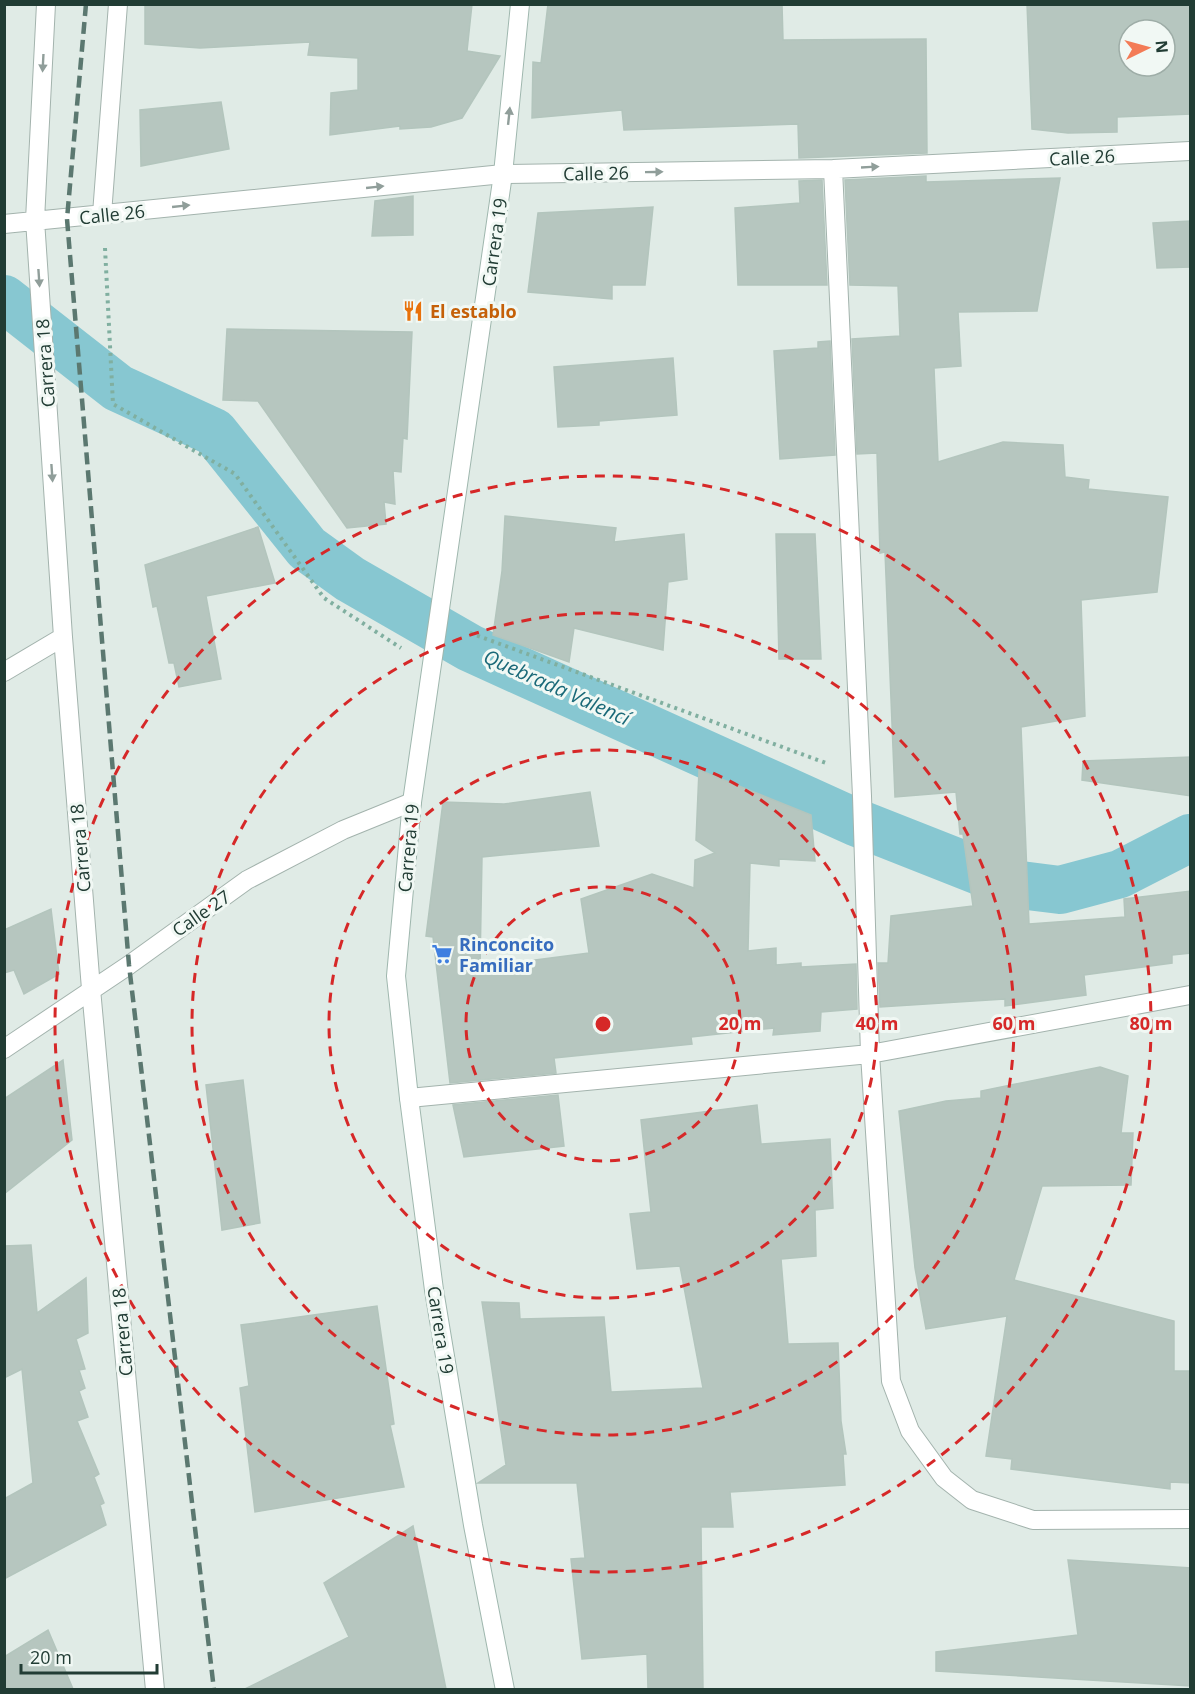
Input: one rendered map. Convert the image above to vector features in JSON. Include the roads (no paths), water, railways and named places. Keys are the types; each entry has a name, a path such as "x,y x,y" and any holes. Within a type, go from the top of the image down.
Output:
{"street":[{"name":"Carrera 18","path":"46,4 35,220 63,637 91,989 153,1688"},
{"path":"102,214 118,4"},
{"name":"Carrera 19","path":"504,1689 473,1525 434,1290 408,1098 396,976 412,802 503,174 520,4"},
{"name":"Calle 26","path":"4,224 503,174 833,169 1191,151"},
{"path":"833,169 862,796 870,1054 891,1381 910,1431 944,1478 972,1500 1033,1520 1191,1519"},
{"path":"4,672 63,637"},
{"name":"Calle 27","path":"4,1049 129,965 247,880 343,830 412,802"},
{"path":"408,1098 870,1054 1191,995"}],"waterway":[{"name":"Quebrada Valencí","path":"4,299 118,388 214,432 307,548 350,579 470,648 855,822 1012,884 1060,890 1120,874 1190,838"}],"railway":[{"path":"86,4 67,219 129,965 214,1690"}],"place":[{"name":"El establo","path":"413,311"},
{"name":"Rinconcito Familiar","path":"442,954"}]}
